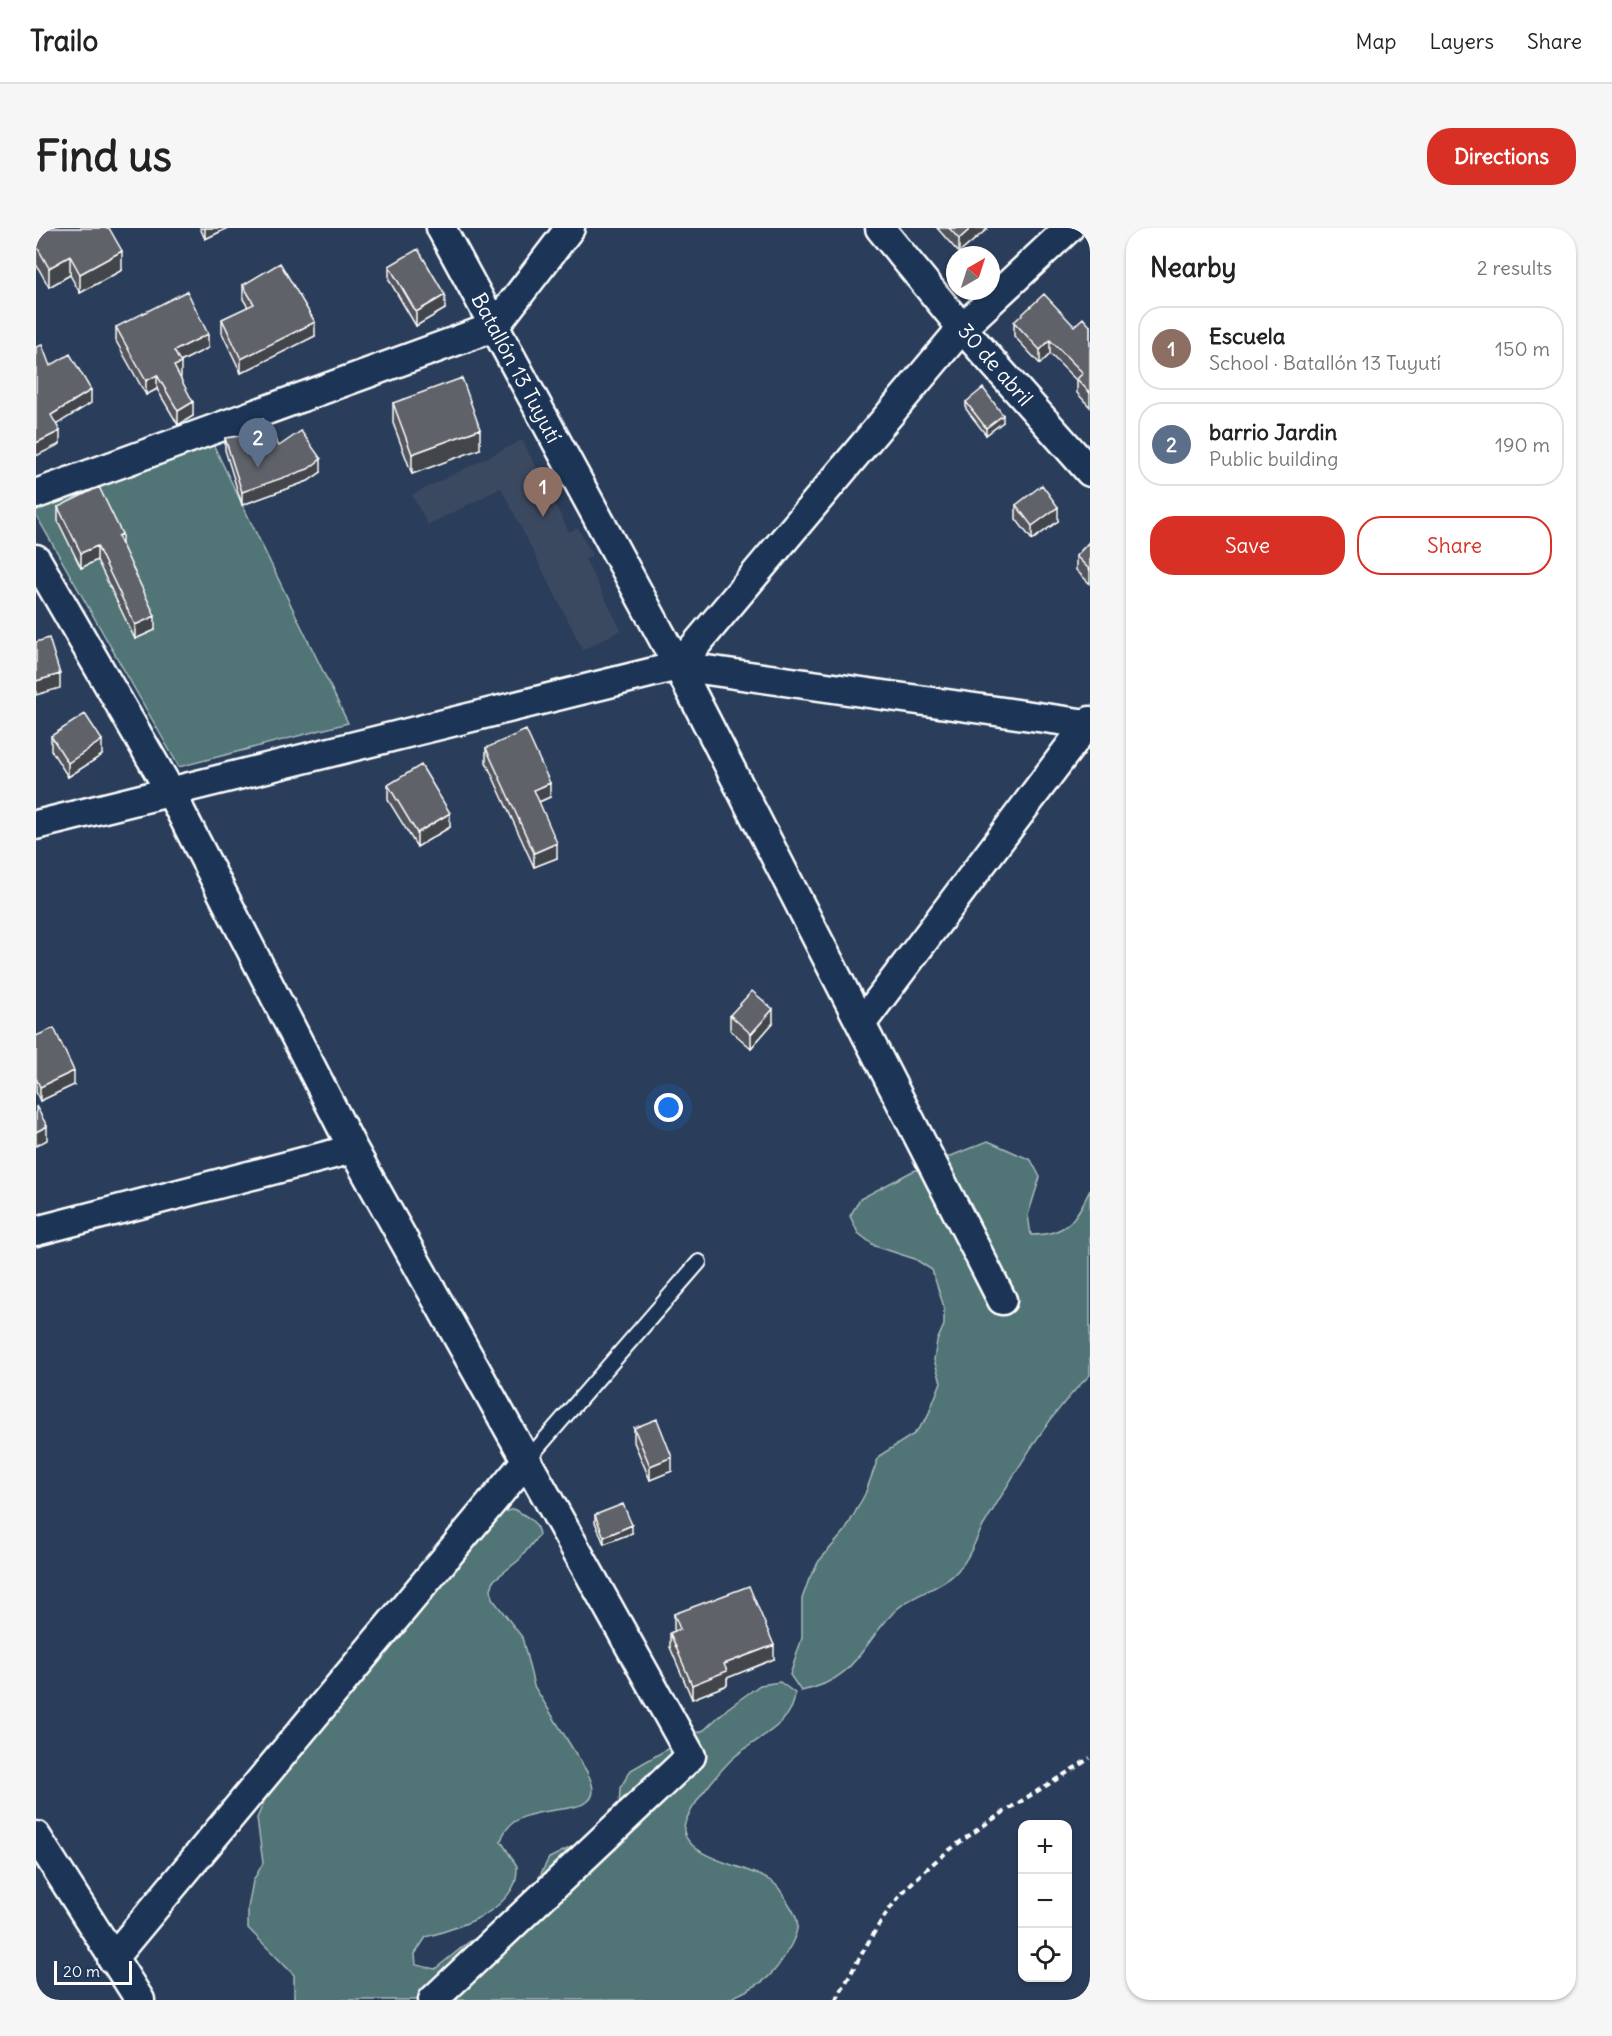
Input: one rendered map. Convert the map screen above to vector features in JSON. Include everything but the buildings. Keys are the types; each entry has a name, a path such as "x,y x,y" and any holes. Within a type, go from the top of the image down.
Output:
{"street":[{"name":"Batallón 13 Tuyutí","path":"441,228 678,666 1002,1299"},
{"path":"36,494 494,327 570,228"},
{"name":"30 de abril","path":"880,228 962,328 1090,472"},
{"path":"678,666 962,328 1069,228"},
{"path":"36,559 170,791 353,1149 691,1756 433,2000"},
{"path":"36,825 678,666 1089,723 861,1024"},
{"path":"36,1231 353,1149"},
{"path":"112,1959 527,1460"},
{"path":"36,1836 140,2000"}],"lane":[{"path":"527,1460 699,1263"}],"path":[{"path":"836,2000 887,1912 916,1878 955,1846 1090,1758"}],"shaded area":[{"path":"522,440 569,532 578,528 592,555 585,559 621,630 583,650 501,488 428,525 412,495"}],"green space":[{"path":"213,444 348,723 179,767 36,515 36,503"},
{"path":"988,1141 1031,1160 1040,1177 1028,1215 1031,1235 1053,1232 1068,1224 1090,1190 1090,1375 1044,1428 982,1528 964,1564 945,1582 908,1601 892,1614 845,1671 833,1680 801,1691 790,1675 802,1638 802,1599 809,1579 819,1561 845,1531 865,1494 879,1456 914,1434 927,1418 941,1382 934,1360 937,1341 944,1325 944,1307 932,1270 915,1259 875,1246 858,1233 850,1216 860,1199 911,1172"},
{"path":"513,1509 533,1522 539,1535 519,1560 494,1580 491,1589 492,1598 522,1637 534,1686 587,1772 593,1790 589,1800 577,1806 524,1817 510,1826 501,1841 517,1866 517,1871 515,1883 507,1896 498,1905 476,1919 426,1937 415,1954 416,1965 435,1969 469,1942 495,1928 533,1889 549,1858 606,1830 619,1811 620,1788 631,1770 666,1750 673,1742 704,1730 728,1708 760,1685 780,1682 795,1693 788,1714 780,1723 731,1760 695,1805 685,1824 684,1831 689,1841 698,1849 766,1878 776,1885 797,1920 794,1939 772,1974 758,1985 727,2000 294,2000 294,1975 248,1928 248,1908 253,1881 263,1863 257,1818 267,1795 310,1731 384,1654 417,1598 479,1521"}],"place":[{"name":"barrio Jardin","path":"258,468"},
{"name":"Escuela","path":"543,517"}]}
